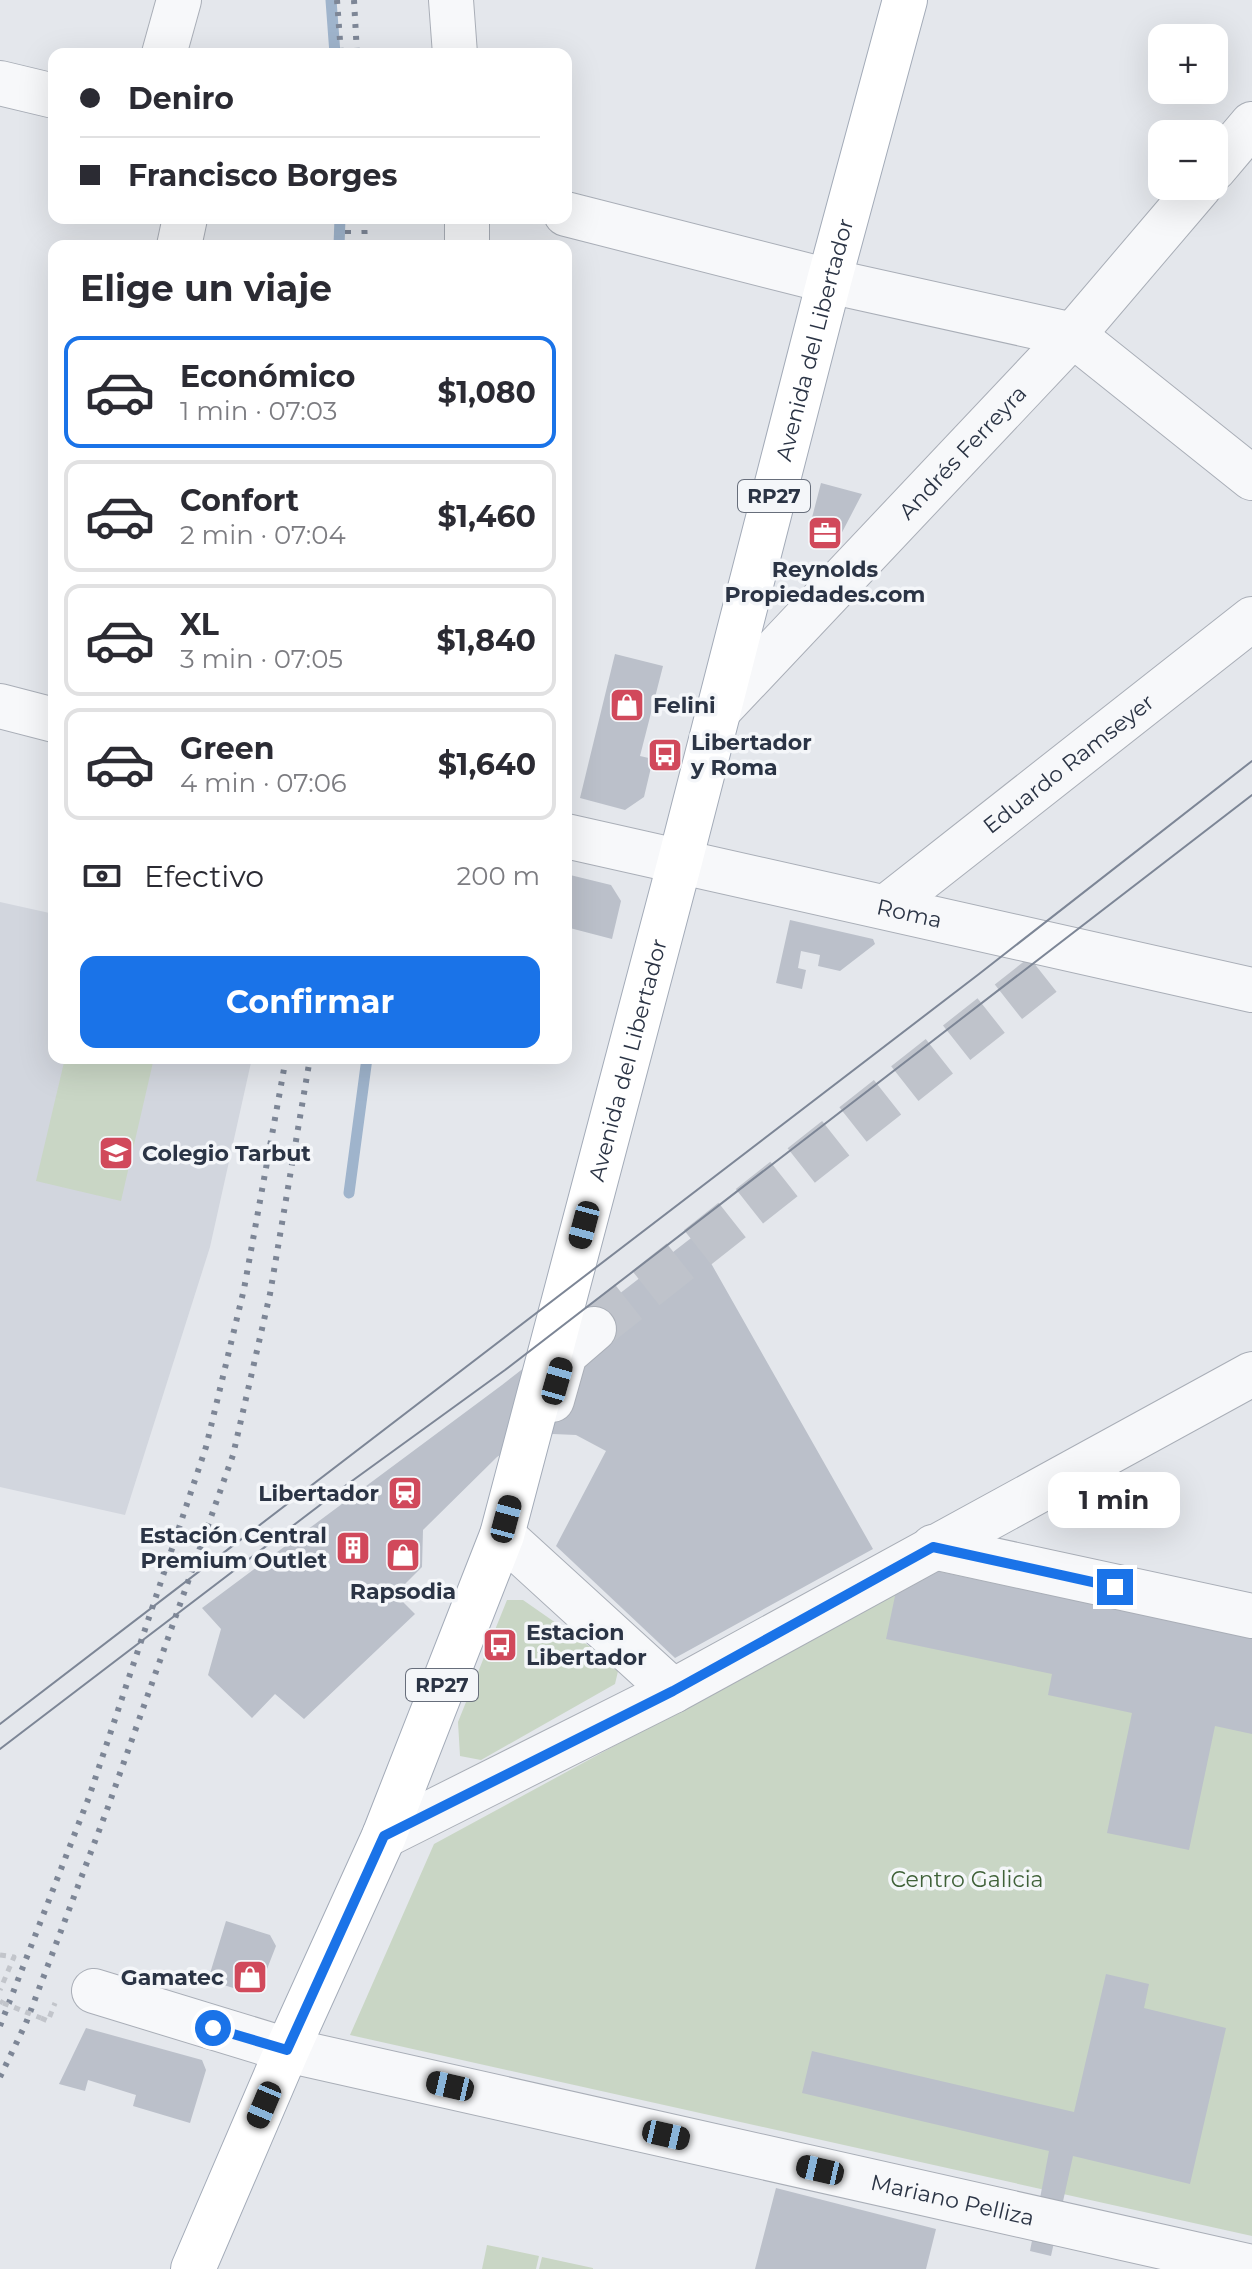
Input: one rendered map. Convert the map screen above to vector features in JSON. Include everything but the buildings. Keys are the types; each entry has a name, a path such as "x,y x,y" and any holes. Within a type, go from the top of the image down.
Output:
{"main road":[{"name":"Avenida del Libertador","path":"193,2269 384,1836 506,1519 905,0"}],"street":[{"path":"166,48 179,0"},
{"path":"451,0 455,48"},
{"path":"0,83 48,95"},
{"path":"1228,152 1252,124"},
{"name":"Andrés Ferreyra","path":"718,711 1073,335 1188,200"},
{"path":"572,216 829,281 1073,335 1252,478"},
{"name":"Eduardo Ramseyer","path":"886,907 1252,619"},
{"path":"0,706 48,718"},
{"name":"Roma","path":"572,837 886,907 1063,960 1247,983"},
{"path":"594,1329 565,1354 526,1489 506,1519 673,1691"},
{"path":"384,1836 673,1691 1252,1374"},
{"path":"933,1547 1252,1616"},
{"name":"Mariano Pelliza","path":"94,1991 287,2050 1252,2267"}],"path":[{"path":"0,1955 14,1957 0,1990"},
{"path":"2,2002 45,2019"}],"shaded area":[{"name":"Colegio Tarbut","path":"0,902 48,913 48,1064 251,1064 210,1247 125,1515 0,1487"}],"green space":[{"path":"64,1064 153,1064 121,1201 36,1181"},
{"name":"Centro Galicia","path":"936,1571 1252,1638 1252,2236 350,2035 434,1844"},
{"path":"507,1600 523,1600 619,1667 615,1684 481,1760 460,1756 458,1722"},
{"path":"487,2245 539,2256 536,2269 482,2269"},
{"path":"542,2257 593,2268 593,2269 539,2269"}],"waterway":[{"path":"331,0 335,48"},
{"path":"339,240 340,224"},
{"path":"349,1193 366,1064"}],"tunnel":[{"path":"594,1329 1050,969"}],"tram line":[{"path":"0,1724 1252,761"},
{"path":"0,1749 345,1486 505,1370 1252,795"}],"railway":[{"path":"337,0 341,48"},
{"path":"354,0 357,48"},
{"path":"348,224 348,240"},
{"path":"364,224 365,240"},
{"path":"0,2026 89,1797 206,1447 244,1289 285,1064"},
{"path":"0,2077 26,2023 108,1807 233,1455 270,1294 309,1064"}],"place":[{"name":"Reynolds Propiedades.com","path":"825,533"},
{"name":"Felini","path":"627,705"},
{"name":"Libertador y Roma","path":"665,755"},
{"name":"Colegio Tarbut","path":"116,1153"},
{"name":"Libertador","path":"405,1493"},
{"name":"Estación Central Premium Outlet","path":"353,1548"},
{"name":"Rapsodia","path":"403,1555"},
{"name":"Estacion Libertador","path":"500,1645"},
{"name":"Gamatec","path":"250,1977"}],"route":[{"path":"213,2028 287,2050 384,1836 673,1691 933,1547 1115,1587"}]}
